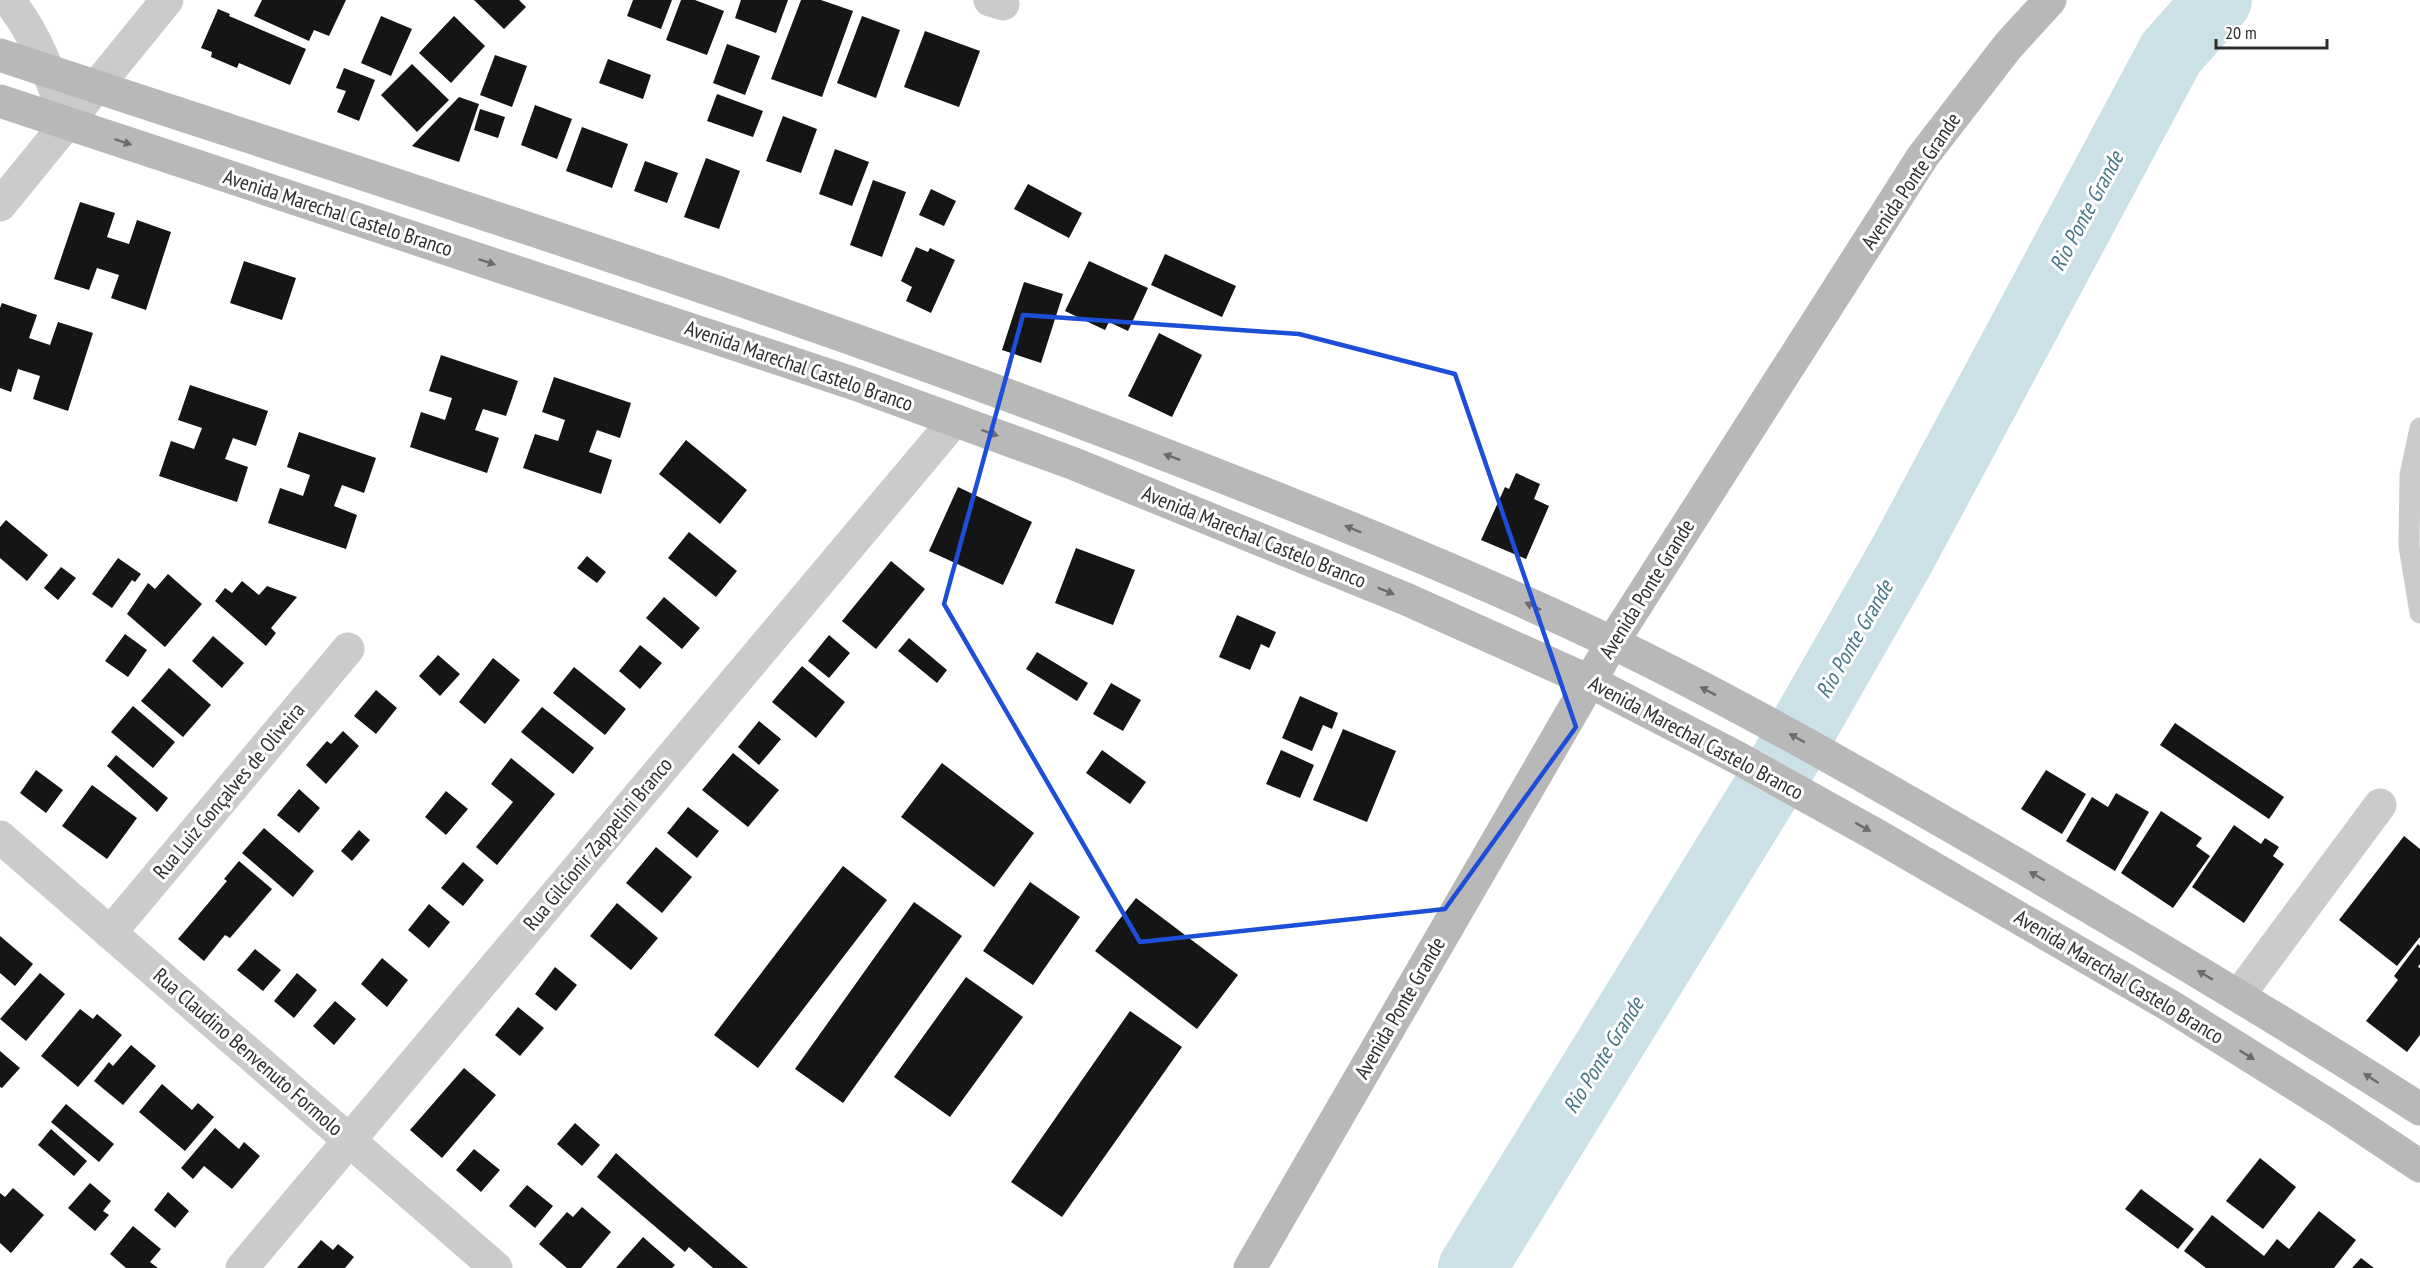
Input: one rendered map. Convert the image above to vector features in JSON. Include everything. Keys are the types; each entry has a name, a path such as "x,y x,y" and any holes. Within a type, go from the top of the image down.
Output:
{"street":[{"path":"8,0 31,34 48,71 67,124"},
{"path":"0,205 167,0"},
{"name":"Avenida Ponte Grande","path":"1250,1268 1612,643 1923,156 2008,46 2050,0"},
{"name":"Avenida Marechal Castelo Branco","path":"0,55 825,328 1003,392 1318,514 1500,591 1612,643 1760,718 1833,759 2239,995 2420,1109"},
{"name":"Avenida Marechal Castelo Branco","path":"0,101 832,376 1072,464 1406,599 1589,681 1812,799 2172,1007 2327,1104 2420,1166"},
{"path":"955,420 1003,392"},
{"name":"Rua Gilcionir Zappelini Branco","path":"242,1268 955,420"},
{"name":"Rua Luiz Gonçalves de Oliveira","path":"110,933 348,650"},
{"path":"2239,995 2380,805"},
{"name":"Rua Claudino Benvenuto Formolo","path":"0,837 496,1268"}],"lane":[{"path":"2420,428 2410,475 2409,546 2420,613"}],"highlighted area":[{"path":"1023,315 1299,334 1455,374 1576,727 1445,909 1140,942 944,604"}],"building":[{"path":"262,0 346,0 329,36 314,30 309,41 254,16"},
{"path":"474,0 519,0 526,7 504,29"},
{"path":"633,0 672,0 661,29 627,16"},
{"path":"681,0 695,0 724,11 707,55 666,40"},
{"path":"741,0 788,0 776,33 735,18"},
{"path":"801,0 821,0 853,11 822,97 771,79"},
{"path":"218,9 230,14 229,16 306,49 290,85 239,63 237,68 211,57 212,52 201,48"},
{"path":"381,16 412,29 391,76 361,63"},
{"path":"454,16 485,46 451,83 419,53"},
{"path":"862,16 900,30 876,98 837,83"},
{"path":"925,31 980,51 959,107 904,87"},
{"path":"727,44 760,56 745,95 713,83"},
{"path":"495,55 527,66 512,107 480,95"},
{"path":"608,59 651,75 643,99 599,83"},
{"path":"412,64 449,100 417,132 381,95"},
{"path":"344,68 375,80 359,121 337,112 346,91 336,88"},
{"path":"717,94 763,111 753,137 707,121"},
{"path":"459,97 479,104 459,162 412,146"},
{"path":"535,105 572,119 557,159 521,145"},
{"path":"480,109 505,117 498,138 474,130"},
{"path":"783,116 817,129 801,173 766,161"},
{"path":"582,127 628,144 612,188 566,171"},
{"path":"835,149 869,162 852,206 819,194"},
{"path":"706,158 740,171 719,229 684,217"},
{"path":"645,161 678,173 667,203 634,191"},
{"path":"873,180 906,192 882,257 850,245"},
{"path":"1028,184 1082,213 1069,238 1014,209"},
{"path":"931,189 956,201 944,226 919,215"},
{"path":"80,202 115,213 107,237 129,244 137,220 171,232 146,310 111,298 119,275 97,268 89,290 54,279"},
{"path":"916,247 928,252 930,248 955,260 931,313 906,301 912,287 901,281"},
{"path":"1165,254 1236,286 1222,317 1151,285"},
{"path":"244,261 296,278 282,320 230,303"},
{"path":"1089,261 1148,288 1128,331 1109,322 1105,330 1065,311"},
{"path":"1024,282 1063,294 1041,363 1002,350"},
{"path":"2,303 37,315 29,338 50,345 58,322 93,333 68,411 33,399 40,376 18,369 11,392 0,388 0,308"},
{"path":"1159,333 1202,355 1172,417 1128,396"},
{"path":"441,355 518,381 506,416 483,409 475,430 499,438 487,473 410,447 421,412 445,420 452,398 429,391"},
{"path":"554,377 631,403 620,438 597,430 589,452 612,460 601,494 523,468 535,434 558,441 565,420 542,412"},
{"path":"190,385 268,411 256,446 233,438 225,459 248,467 237,502 159,476 171,441 194,449 202,428 178,420"},
{"path":"299,432 376,458 364,493 342,485 334,506 357,515 346,549 268,523 280,488 303,496 310,475 287,467"},
{"path":"686,440 747,490 720,524 659,474"},
{"path":"1516,473 1540,484 1534,499 1549,506 1526,559 1481,540 1505,487 1509,489"},
{"path":"958,487 1032,522 1003,585 929,551"},
{"path":"6,520 48,555 27,581 0,558 0,527"},
{"path":"689,532 737,571 716,597 668,558"},
{"path":"1076,548 1135,570 1113,625 1055,603"},
{"path":"587,556 606,572 597,583 577,568"},
{"path":"118,558 141,574 135,582 132,580 112,608 92,594"},
{"path":"891,561 925,589 876,649 842,621"},
{"path":"61,567 76,578 58,600 44,588"},
{"path":"168,574 202,604 165,647 127,614 148,583 155,589"},
{"path":"242,581 259,595 267,586 297,597 271,628 276,633 266,646 215,601 225,588 232,593"},
{"path":"664,597 700,628 682,649 646,618"},
{"path":"1237,615 1276,632 1269,648 1261,644 1250,670 1219,657"},
{"path":"125,634 147,650 128,677 105,661"},
{"path":"829,635 850,653 829,678 808,661"},
{"path":"213,636 244,663 222,688 192,661"},
{"path":"909,638 947,670 937,683 898,651"},
{"path":"640,645 662,663 640,689 619,671"},
{"path":"1037,652 1088,683 1077,701 1026,669"},
{"path":"438,655 460,674 440,696 419,676"},
{"path":"493,658 520,680 485,724 459,702"},
{"path":"802,666 845,702 816,738 772,702"},
{"path":"574,667 626,709 605,735 553,693"},
{"path":"169,668 211,705 183,737 141,701"},
{"path":"1111,683 1141,700 1123,731 1093,714"},
{"path":"376,690 397,708 376,734 354,716"},
{"path":"1300,696 1338,713 1332,729 1323,725 1312,751 1282,738"},
{"path":"133,706 175,742 153,768 111,732"},
{"path":"542,707 594,748 573,774 521,732"},
{"path":"759,721 781,739 759,765 738,747"},
{"path":"2175,723 2284,797 2269,819 2160,745"},
{"path":"1343,729 1396,751 1367,822 1313,800"},
{"path":"343,731 359,746 326,784 306,765 327,741 331,744"},
{"path":"1102,750 1146,782 1130,804 1086,773"},
{"path":"1281,750 1314,765 1300,798 1266,784"},
{"path":"733,753 779,790 748,827 702,790"},
{"path":"116,755 168,798 157,812 107,766"},
{"path":"511,758 555,794 497,865 476,847 513,802 491,784"},
{"path":"942,763 1034,833 994,887 901,817"},
{"path":"36,770 63,790 46,813 20,793"},
{"path":"2046,770 2086,794 2062,834 2021,809"},
{"path":"92,785 137,818 107,859 62,826"},
{"path":"299,789 320,808 299,833 277,815"},
{"path":"446,791 468,809 446,835 425,817"},
{"path":"2116,793 2149,812 2115,871 2066,841 2092,797 2108,807"},
{"path":"688,807 719,831 697,858 667,833"},
{"path":"2161,811 2202,838 2196,846 2210,856 2173,908 2121,873"},
{"path":"2234,825 2261,844 2265,838 2279,847 2273,856 2284,864 2244,923 2192,887"},
{"path":"264,828 314,871 293,897 242,853"},
{"path":"359,830 370,840 352,861 341,851"},
{"path":"2404,836 2420,849 2420,937 2397,966 2339,920"},
{"path":"656,847 692,877 662,913 626,883"},
{"path":"239,861 272,889 230,938 225,935 204,961 178,939 227,881 224,879"},
{"path":"463,862 484,880 463,906 441,888"},
{"path":"843,866 887,900 758,1068 714,1035"},
{"path":"1030,882 1080,917 1033,985 983,951"},
{"path":"1136,898 1238,975 1197,1029 1095,951"},
{"path":"914,902 962,936 843,1103 795,1069"},
{"path":"617,903 658,938 631,970 590,936"},
{"path":"429,904 450,922 429,948 408,930"},
{"path":"0,936 33,964 15,986 0,973"},
{"path":"2418,944 2420,946 2418,967 2420,968 2420,1035 2407,1052 2366,1021 2398,980 2394,976"},
{"path":"255,949 281,970 263,991 237,970"},
{"path":"382,958 408,980 387,1007 361,984"},
{"path":"555,967 577,985 556,1011 535,994"},
{"path":"40,973 65,994 26,1041 0,1019"},
{"path":"297,973 317,990 294,1018 274,1001"},
{"path":"966,977 1023,1017 950,1117 894,1077"},
{"path":"335,1001 356,1019 334,1045 313,1026"},
{"path":"518,1007 544,1028 520,1056 495,1035"},
{"path":"80,1009 93,1019 97,1014 122,1035 78,1087 41,1056"},
{"path":"1130,1011 1182,1047 1062,1217 1011,1182"},
{"path":"131,1045 156,1066 123,1105 94,1081 109,1062 113,1066"},
{"path":"0,1051 20,1068 2,1088 0,1087"},
{"path":"464,1068 496,1095 442,1158 410,1130"},
{"path":"162,1084 192,1110 198,1103 214,1117 185,1151 139,1112"},
{"path":"66,1104 114,1144 99,1162 51,1122"},
{"path":"575,1123 600,1145 582,1166 557,1144"},
{"path":"215,1128 239,1149 244,1142 260,1156 232,1189 204,1166 193,1179 181,1168"},
{"path":"51,1129 87,1161 74,1176 38,1145"},
{"path":"474,1149 500,1170 481,1192 456,1170"},
{"path":"616,1153 748,1268 713,1268 689,1247 685,1252 597,1177"},
{"path":"2260,1158 2296,1187 2263,1229 2226,1201"},
{"path":"90,1183 111,1201 103,1211 109,1215 95,1231 68,1208"},
{"path":"527,1185 553,1206 535,1228 509,1206"},
{"path":"13,1188 44,1215 11,1253 0,1243 0,1193 5,1197"},
{"path":"2141,1189 2194,1229 2178,1249 2125,1209"},
{"path":"168,1192 189,1211 175,1228 154,1210"},
{"path":"582,1207 611,1232 581,1268 567,1268 539,1244 567,1212 573,1217"},
{"path":"2319,1211 2356,1240 2334,1268 2206,1268 2184,1251 2212,1215 2264,1256 2277,1239 2289,1249"},
{"path":"133,1226 161,1249 150,1262 158,1268 126,1268 110,1254"},
{"path":"643,1237 675,1265 672,1268 616,1268"},
{"path":"321,1240 333,1250 338,1244 354,1257 345,1268 297,1268"},
{"path":"2361,1258 2374,1268 2352,1268"}],"waterway":[{"name":"Rio Ponte Grande","path":"1472,1268 1786,758 1901,557 2171,53 2218,0"}]}
